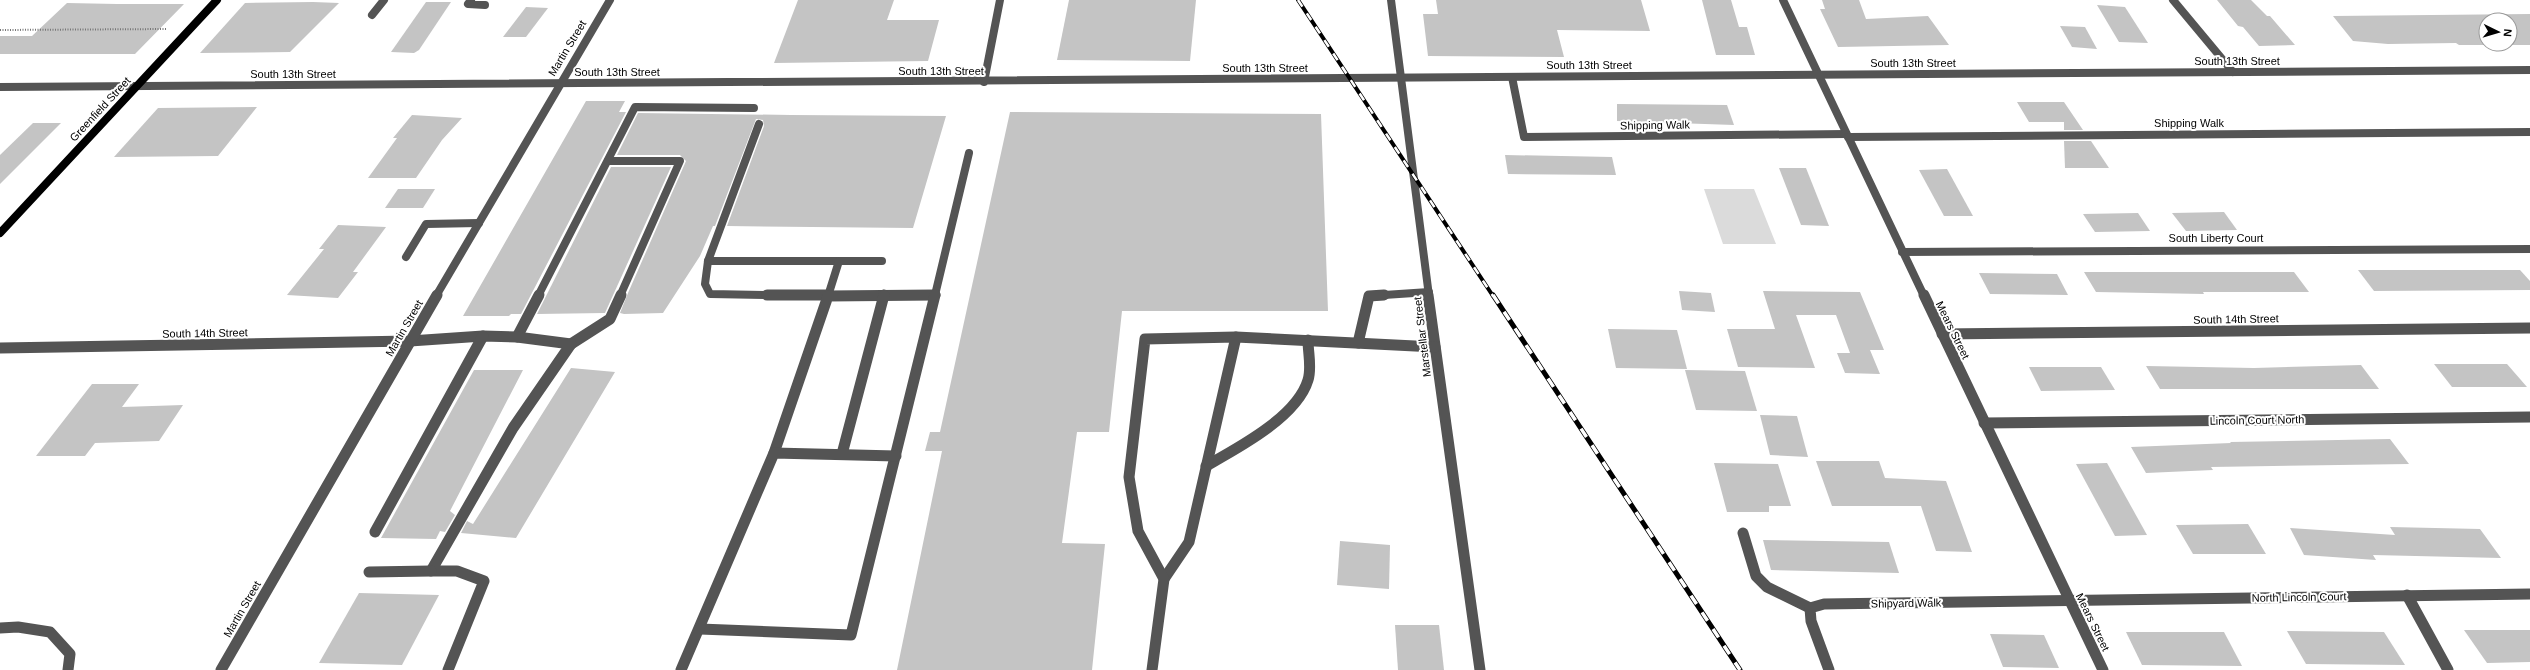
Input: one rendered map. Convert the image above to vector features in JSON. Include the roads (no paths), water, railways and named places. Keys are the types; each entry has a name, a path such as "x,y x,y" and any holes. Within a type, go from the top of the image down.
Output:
{"main road":[{"name":"Greenfield Street","path":"0,233 217,0"}],"street":[{"path":"372,15 384,0"},
{"path":"471,0 468,4 485,5"},
{"name":"Martin Street","path":"222,670 410,341 610,0"},
{"path":"984,82 1000,0"},
{"name":"Marstellar Street","path":"1391,0 1435,347 1480,670"},
{"name":"Mears Street","path":"1782,0 2103,670"},
{"path":"2173,0 2233,72"},
{"name":"South 13th Street","path":"0,87 984,82 2530,70"},
{"name":"Shipping Walk","path":"1512,77 1524,137 2530,132"},
{"path":"517,337 635,107 754,108"},
{"path":"759,124 708,261 705,284 710,294 828,296 884,294 935,295"},
{"path":"700,629 851,635 969,153"},
{"path":"431,571 513,428 570,344 610,319 680,161 608,161"},
{"path":"406,258 426,224 479,222"},
{"name":"South Liberty Court","path":"1902,252 2530,249"},
{"path":"708,261 882,261"},
{"path":"681,670 700,629 774,453 839,261"},
{"path":"1358,343 1369,296 1428,292"},
{"path":"842,454 884,294"},
{"name":"South 14th Street","path":"1942,334 2530,328"},
{"path":"375,532 483,336"},
{"name":"South 14th Street","path":"0,348 410,341 483,336 517,337 570,344"},
{"path":"1164,579 1138,531 1129,477 1145,339 1236,336 1435,347"},
{"path":"1152,670 1164,579 1189,542 1236,336"},
{"path":"1206,466 1248,442 1280,416 1296,400 1308,381 1308,340"},
{"name":"Lincoln Court North","path":"1984,423 2530,416"},
{"path":"774,453 896,456"},
{"path":"1743,533 1756,576 1767,587 1810,608 1811,621 1829,670"},
{"path":"369,572 457,571 484,581 448,670"},
{"name":"North Lincoln Court","path":"2069,599 2530,594"},
{"path":"2407,595 2448,670"},
{"name":"Shipyard Walk","path":"1810,608 1824,604 2069,599"},
{"path":"0,628 18,627 50,632 70,654 68,670"}],"railway":[{"path":"1298,0 1493,296"},
{"path":"1493,295 1740,670"}]}
